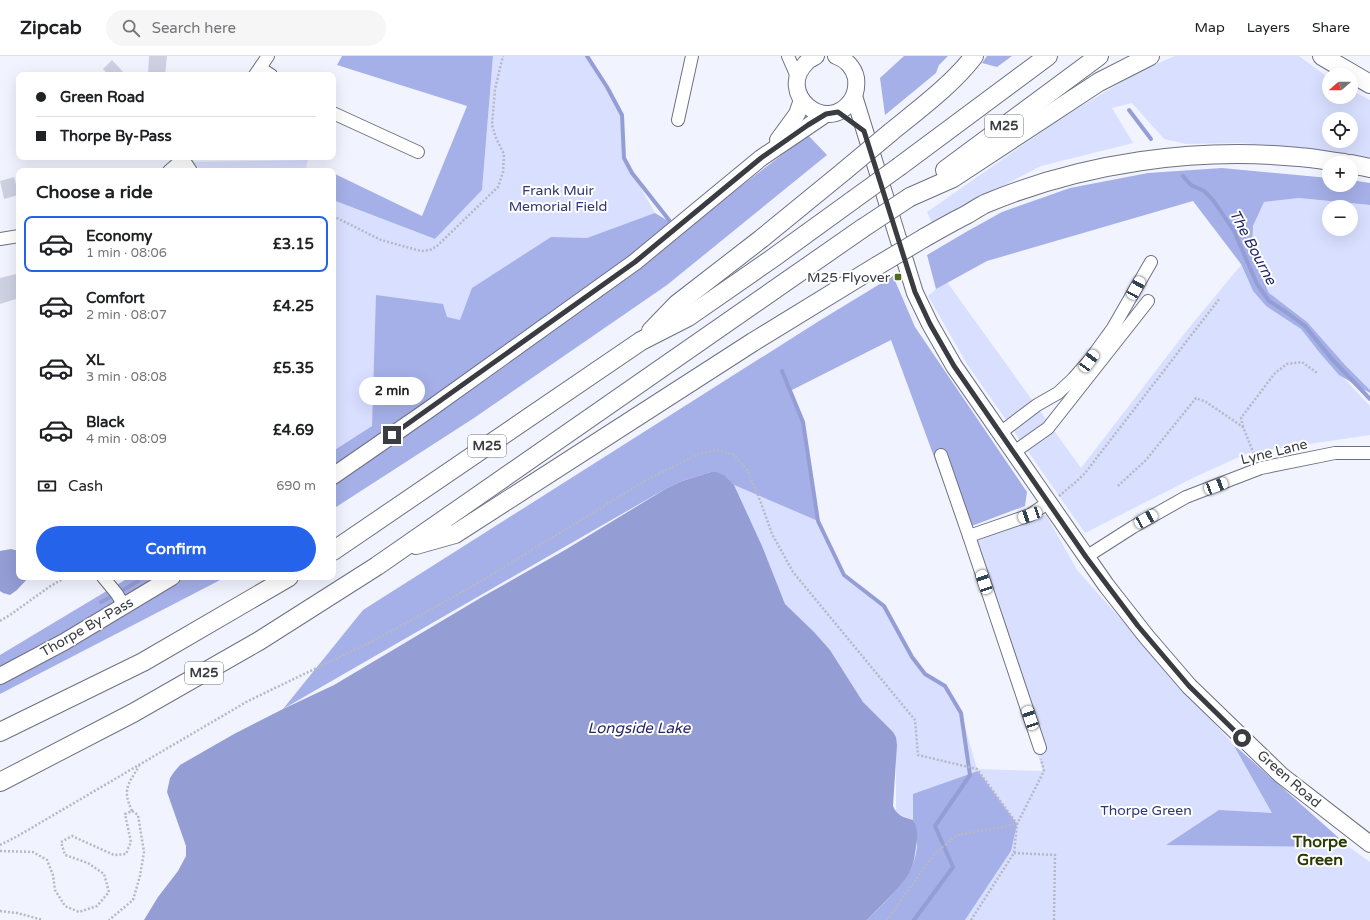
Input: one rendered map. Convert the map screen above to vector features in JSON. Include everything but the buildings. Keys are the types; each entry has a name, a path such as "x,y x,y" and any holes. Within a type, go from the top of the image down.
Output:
{"highway":[{"path":"641,341 677,304 761,239 891,132 929,100 967,65 974,56"},
{"name":"M25","path":"336,549 641,341 688,317 773,258 900,166 1048,56"},
{"name":"M25","path":"0,782 133,713 259,641 370,571 863,228 910,197 1099,56"},
{"path":"910,197 953,178 1099,82 1150,56"},
{"path":"1322,56 1370,84"},
{"path":"400,550 455,534 753,342 877,266 986,203 1036,186 1086,172 1135,162 1188,156 1236,154 1298,157 1322,160"},
{"path":"1358,165 1370,168"},
{"path":"0,732 142,662 284,580"}],"main road":[{"path":"836,56 848,63 855,73 855,76"},
{"name":"Green Road","path":"859,56 855,76 857,85 854,96 864,131 915,292 930,324 954,366 1086,557 1146,636 1189,686 1281,775 1370,844"},
{"path":"810,57 799,72 797,83 799,95 805,105 815,112 832,113 864,131"},
{"path":"336,474 427,411 635,262 761,158 808,125 847,106 854,96"},
{"path":"761,158 783,135 797,114 802,100"},
{"name":"Thorpe By-Pass","path":"0,676 64,642 167,580"}],"street":[{"path":"257,71 268,56"},
{"path":"678,120 692,56"},
{"path":"788,56 798,79"},
{"path":"336,114 418,152"},
{"path":"172,168 182,160"},
{"path":"0,239 16,236"},
{"path":"1000,433 1037,405 1058,393 1073,380 1113,328 1151,262"},
{"path":"1014,452 1048,428 1148,301"},
{"name":"Lyne Lane","path":"1086,557 1133,527 1186,497 1261,468 1335,453 1370,453"},
{"path":"941,455 1040,748"},
{"path":"969,536 1030,515 1049,502"},
{"path":"105,580 117,594 124,606"}],"path":[{"path":"336,218 381,240 421,251 430,250 437,246 498,187 503,172 504,154 496,138 492,125 495,89 503,56"},
{"path":"1049,502 1077,482 1085,473 1220,298"},
{"path":"1261,468 1243,427 1241,418 1275,373 1287,364 1302,362 1317,373"},
{"path":"1118,486 1146,460 1196,398 1206,402 1243,427"},
{"path":"0,844 16,837 248,701 376,639 471,587 650,478 699,454 717,450 734,455 748,471 762,503 772,534 793,572 916,720 918,755 977,769 1017,824"},
{"path":"0,621 61,580"},
{"path":"971,920 1014,853 1017,824 1044,771 1040,748"},
{"path":"109,920 133,900 140,876 144,852 138,815 132,811 128,801 127,786 140,764"},
{"path":"0,851 33,852 47,860 53,875 55,890 65,906 79,912 96,906 109,892 104,874 88,863 65,855 61,842 72,836 114,855 126,854 131,842 125,814 132,811"},
{"path":"886,920 935,853 957,835 1017,824"},
{"path":"1014,853 1055,855 1054,920"},
{"path":"0,911 18,913 43,920"}],"green space":[{"name":"Frank Muir Memorial Field","path":"493,56 586,56 622,115 624,158 655,213 650,224 372,426 336,449 336,201 435,239 482,190"},
{"path":"1175,56 1299,56 1322,73 1322,104 1358,104 1358,94 1370,100 1370,161 1358,158 1358,156 1347,156 1315,149 1241,143 1186,144 1164,139 1132,103 1112,108 1133,143 1041,166 932,223 927,212 1063,117 1140,71"},
{"path":"308,160 306,168 199,168 194,162"},
{"path":"1299,198 1322,200 1322,236 1358,236 1358,204 1370,205 1370,390 1269,293 1257,267 1252,249 1253,226 1264,202"},
{"path":"1241,265 1253,291 1266,306 1301,329 1319,352 1370,406 1370,435 1248,453 1195,477 1085,533 967,364 928,296 947,282 1081,468 1188,329"},
{"name":"Thorpe Green","path":"734,485 818,521 844,575 884,606 912,657 925,674 945,686 961,713 977,769 1043,771 969,536 1046,515 1077,570 1233,744 1349,847 1370,862 1370,920 965,920 1011,851 913,794 913,820 896,813 896,737 863,702 830,650 785,604"}],"shaded area":[{"path":"342,56 493,56 482,190 435,239 336,201 336,174 422,216 467,106 337,65"},
{"path":"904,56 948,56 939,65 936,73 885,115 880,78"},
{"path":"987,56 1012,56 997,67 982,63"},
{"path":"808,135 827,155 667,285 474,418 336,507 336,449 372,426 376,295 443,304 447,317 460,320 472,288 551,237 587,238 655,213 683,230"},
{"path":"1222,168 1322,177 1322,192 1358,192 1358,181 1370,183 1370,205 1358,204 1358,200 1322,200 1299,198 1264,202 1253,226 1252,249 1257,267 1269,293 1307,322 1345,365 1370,390 1370,393 1339,375 1301,329 1266,306 1253,291 1241,264 1193,201 987,261 936,289 927,255 1002,212 1070,188 1148,173"},
{"path":"893,276 915,327 1027,492 1025,506 961,530 891,340 790,391 803,422 818,521 734,485 714,471 682,481 667,488 283,709 363,610 819,321"},
{"path":"125,580 220,580 0,694 0,655"},
{"path":"1233,744 1349,847 1166,845 1219,810 1272,813"},
{"path":"978,771 1017,824 1011,851 965,920 867,920 900,885 913,865 916,853 917,836 913,819 913,794"}],"water":[{"name":"Longside Lake","path":"714,471 725,476 734,485 762,546 785,604 830,650 863,702 893,732 896,737 897,745 893,806 899,814 913,820 915,823 917,836 915,853 907,877 867,920 144,920 158,897 178,871 186,856 186,846 167,792 170,778 180,765 234,734 334,685 482,597 565,550 667,488 682,481"},
{"path":"11,549 16,550 16,580 26,580 10,595 0,591 0,551"}],"waterway":[{"path":"587,56 607,87 622,115 624,158 632,173 669,220"},
{"name":"The Bourne","path":"1129,110 1151,139"},
{"name":"The Bourne","path":"1183,176 1191,185 1204,191 1213,200 1234,231 1257,284 1269,301 1305,326 1331,358 1370,399"},
{"path":"782,371 803,422 818,521 844,575 884,606 912,657 925,674 945,686 961,713 970,775 935,826 953,867 914,920"},
{"path":"120,592 138,581"},
{"path":"101,602 115,595"}],"place":[{"name":"M25 Flyover","path":"898,277"}],"district":[{"name":"Thorpe Green","path":"1320,851"}],"route":[{"path":"392,435 635,262 761,158 826,114 838,112 864,131 915,292 930,324 954,366 1106,585 1146,636 1189,686 1242,738"}]}
